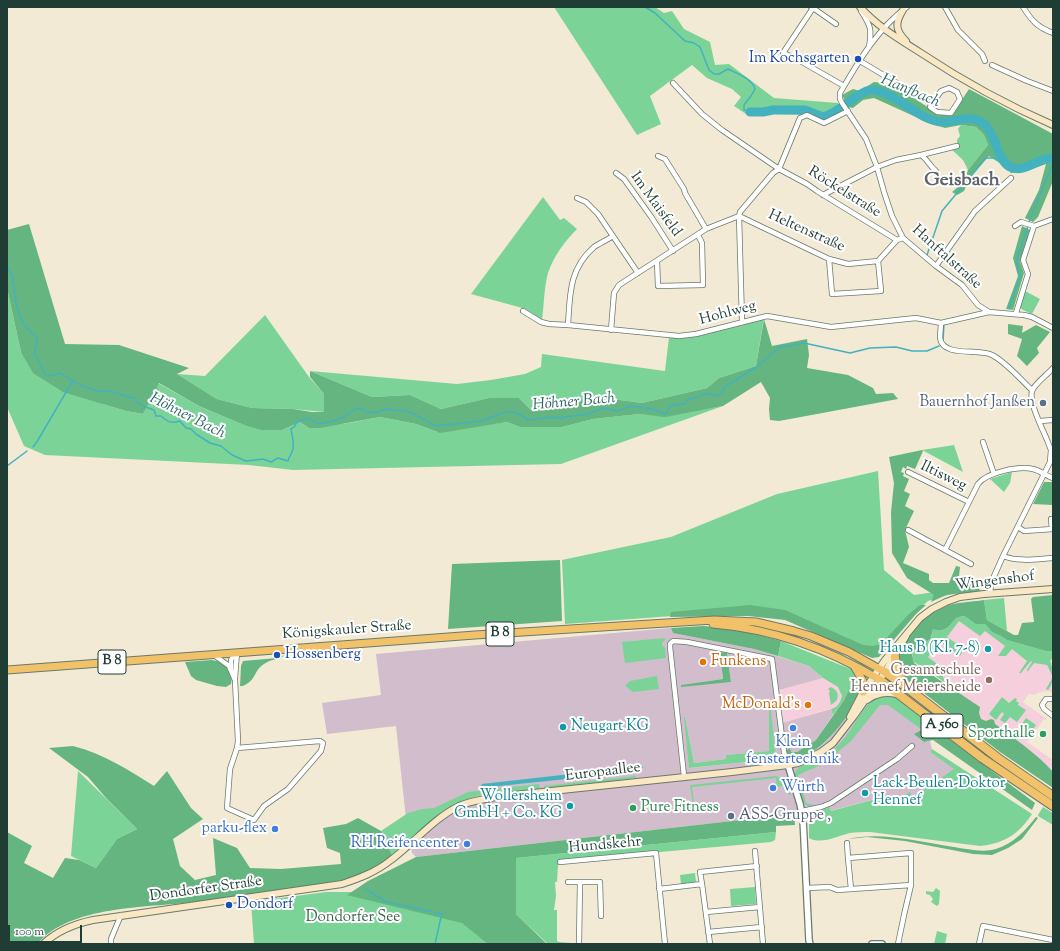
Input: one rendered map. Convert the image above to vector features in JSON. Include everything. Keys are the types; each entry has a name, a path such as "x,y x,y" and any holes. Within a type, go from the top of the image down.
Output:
{"highway":[{"path":"895,657 896,671 906,687"},
{"name":"A 560","path":"882,670 998,758 1053,796"},
{"name":"A 560","path":"877,678 902,695 982,758 1053,806"}],"main road":[{"path":"859,7 883,29 979,89 1053,125"},
{"path":"905,8 897,20 897,28 902,38 911,47"},
{"name":"Wingenshof","path":"882,670 920,618 939,605 960,597 1053,589"},
{"name":"Königskauler Straße","path":"7,670 475,635 714,620 763,623 811,636 849,652 882,670"},
{"name":"Königskauler Straße","path":"689,622 738,626 775,635 805,644 853,664"},
{"name":"Wingenshof","path":"882,670 895,657 906,636"},
{"path":"853,664 863,681 863,692"},
{"name":"B 8","path":"853,664 877,678"},
{"name":"Europaallee","path":"376,871 402,852 439,819 459,806 469,802 684,776 788,766 810,758 833,743 864,702 882,670"},
{"name":"Europaallee","path":"843,730 863,692 877,678"},
{"path":"864,702 881,692 902,695"},
{"name":"Dondorfer Straße","path":"43,944 69,926 88,920 342,884 364,877 376,871"}],"street":[{"name":"Hanftalstraße","path":"859,7 871,28 868,49"},
{"path":"945,7 958,30 982,54 985,61"},
{"path":"1023,7 1032,20 1041,29 1053,33"},
{"path":"836,24 812,8 783,53 795,58 844,86"},
{"name":"Hanftalstraße","path":"905,8 883,29 868,49 840,93 840,99 866,139 902,238 962,285 978,305 989,312"},
{"path":"860,61 932,104"},
{"path":"992,65 1053,91"},
{"name":"Röckelstraße","path":"673,83 702,114 722,130 778,169 807,184 822,195 897,240"},
{"path":"949,88 957,92 960,100 951,113 937,112 930,107 932,104 940,91 949,88"},
{"path":"742,321 740,212 778,169 800,118 807,115 824,123 847,110"},
{"path":"822,195 877,167 896,160 957,146"},
{"path":"921,155 926,158 932,168 936,171"},
{"path":"658,156 665,159 684,189 706,229"},
{"name":"Im Maisfeld","path":"616,173 624,179 652,218 673,251"},
{"path":"936,266 975,210 1011,178"},
{"path":"577,198 586,202 598,214 638,273"},
{"path":"611,330 614,292 619,285 706,229 739,216"},
{"name":"Heltenstraße","path":"739,216 829,258 848,264 878,261"},
{"path":"1014,226 1021,222 1032,225 1053,219"},
{"path":"1016,313 1028,274 1023,260 1032,225"},
{"path":"657,261 658,286 703,285 702,243 698,235"},
{"path":"568,325 570,287 577,267 595,246 613,236"},
{"path":"829,258 832,294 881,291 878,261 897,240 902,238"},
{"name":"Hohlweg","path":"522,311 540,322 549,324 672,336 688,336 742,321 768,316 830,327 916,318 941,322 989,312"},
{"path":"989,312 1016,313 1032,317 1053,328"},
{"path":"941,322 940,338 943,346 949,350 990,354 998,359 1032,390"},
{"path":"990,594 991,583 1003,556 1050,462 1052,450 1031,398 1032,390 1053,368"},
{"path":"1040,421 1053,420"},
{"path":"983,442 994,474"},
{"path":"945,550 980,482 987,477 1013,469 1027,468 1041,472 1053,478"},
{"name":"Iltisweg","path":"908,472 969,502"},
{"path":"1018,527 1024,531 1053,529 1051,519 1053,519"},
{"path":"908,530 971,564"},
{"path":"1003,556 1012,559 1024,560 1053,558"},
{"path":"684,776 670,644 673,642 687,642 772,659 784,752 802,811 810,944"},
{"path":"231,669 232,658 237,652"},
{"path":"237,652 235,680 237,748 230,769 227,808 254,820 264,806 288,789 321,751 323,744 320,741 237,748"},
{"path":"213,654 226,663 231,669 235,680"},
{"path":"1053,699 1046,699 1042,705 1044,709 1053,716"},
{"path":"802,811 821,808 831,803 896,760 912,746"},
{"path":"847,843 851,889"},
{"path":"755,852 763,944"},
{"name":"Hundskehr","path":"560,862 656,853 665,944"},
{"path":"848,858 911,853 911,885 898,944"},
{"path":"710,944 700,872 757,866"},
{"path":"568,882 600,882 601,916"},
{"path":"580,882 580,944"},
{"path":"659,888 702,884"},
{"path":"807,888 830,887 836,890 911,885"},
{"path":"706,912 760,907"},
{"path":"111,944 111,939 121,915"},
{"path":"979,944 983,926 1053,940"},
{"path":"708,932 762,927"},
{"path":"872,944 882,944"}],"shaded area":[{"name":"Gesamtschule Hennef Meiersheide","path":"952,610 998,633 1046,651 1053,651 1053,692 1045,691 1035,695 1029,694 1023,702 1047,719 1044,719 1027,742 1053,760 1053,774 952,702 918,637"},
{"path":"671,628 673,633 754,649 809,666 823,678 779,690 782,723 831,709 833,715 816,740 797,752 791,753 787,750 786,752 789,756 809,754 822,745 837,729 851,708 853,670 901,702 933,727 923,729 915,734 924,742 930,741 932,749 930,752 955,769 913,797 910,793 892,804 886,796 830,811 829,808 813,812 809,816 794,819 794,814 785,814 416,857 412,853 407,828 396,726 327,734 322,703 381,695 376,654","holes":["720,652 727,653 731,682 681,685 723,679","769,703 776,759 690,768 685,717 694,763 727,759 727,755 769,751"]},
{"path":"823,678 838,687 841,692 842,696 840,702 836,707 782,723 779,690"}],"green space":[{"path":"554,7 655,7 664,13 672,11 684,29 710,42 715,65 729,64 774,98 838,103 842,109 827,119 810,115 771,114 749,116 734,106 741,97 732,89 707,78 692,65 650,96 661,124 637,135"},
{"path":"874,82 893,84 926,106 935,114 951,116 969,89 1053,134 1053,181 1038,217 1033,222 1025,218 1039,190 1046,164 1027,171 1011,173 989,156 971,176 964,191 957,195 952,192 964,182 968,170 988,145 984,135 976,127 961,125 945,128 929,123 874,98 863,100 853,108 848,107 842,95 853,89 860,91"},
{"path":"961,125 976,127 984,135 988,145 968,170 963,160 951,149 957,146 957,140 960,136 958,129"},
{"path":"543,197 560,220 564,218 577,229 560,250 548,273 542,320 526,309 471,294"},
{"path":"29,224 65,344 119,345 189,368 177,374 217,399 252,408 293,409 324,412 324,394 310,377 310,371 372,397 410,395 441,409 489,398 519,398 531,410 598,397 642,403 707,388 719,378 756,366 764,319 772,346 807,339 809,355 807,368 848,375 873,388 876,394 893,393 898,399 779,421 770,420 770,398 761,382 723,406 665,417 639,414 593,419 562,427 520,427 507,422 440,433 416,424 380,417 320,428 309,428 300,422 282,430 262,430 244,425 199,406 159,383 143,414 126,411 63,392 33,373 21,352 7,288 7,230"},
{"path":"1022,226 1030,230 1020,261 1024,273 1013,310 1006,309 1018,276 1013,258"},
{"path":"7,288 21,352 103,404 126,411 143,414 158,383 199,406 244,425 282,430 300,422 309,428 380,417 416,424 437,432 507,422 520,427 562,427 593,419 639,414 665,416 723,406 561,464 293,470 249,465 45,455 24,446 7,407"},
{"path":"1025,291 1040,299 1032,314 1020,307"},
{"path":"265,315 309,377 324,394 324,412 293,409 252,408 217,399 177,374 205,376"},
{"path":"764,317 756,366 719,378 707,388 642,403 598,397 531,410 519,398 489,398 441,409 410,395 372,397 310,371 457,384 525,374 541,367 542,354 665,371 669,337 679,338"},
{"path":"1008,324 1023,326 1022,333 1036,325 1050,332 1037,348 1039,353 1027,366 1017,356 1022,339 1008,334"},
{"path":"954,445 963,472 922,450"},
{"path":"923,451 915,469 907,466 906,469 903,467 901,472 904,473 903,476 909,479 904,491 910,494 905,506 914,511 905,530 909,547 903,563 929,574 929,580 933,583 949,583 956,566 960,567 959,576 964,582 979,587 980,591 946,595 931,602 934,595 907,578 892,553 891,512 894,483 889,457"},
{"path":"878,471 884,570 914,595 956,589 958,592 928,601 873,653 766,609 565,624 562,560 671,537 777,494"},
{"path":"1012,472 1010,483 1004,492 990,479"},
{"path":"1044,482 1053,482 1053,505 1033,504"},
{"path":"560,560 562,621 448,629 452,564"},
{"path":"1053,595 1053,651 1046,651 1007,640 992,632 985,624 976,624 966,617 961,617 957,618 945,629 933,629 930,639 919,645 912,654 914,663 980,707 979,713 981,719 986,721 991,719 994,720 995,724 1040,759 1053,772 1053,788 1000,752 907,680 898,670 897,660 906,640 916,627 927,616 944,607 959,603 984,600 987,620 1014,635 1018,635 1022,623 1034,622 1031,599 1033,597"},
{"path":"1004,598 1007,631 987,620 984,600"},
{"path":"750,605 785,610 863,645 873,646 881,644 909,614 920,605 926,605 916,614 879,657 872,658 785,620 748,616 670,617 671,612"},
{"path":"958,617 967,617 985,624 992,632 1007,640 1046,651 1053,651 1053,657 1050,661 1053,677 1047,665 1034,663 1027,672 1032,662 1031,661 1021,673 1019,673 1027,661 1012,649 1006,656 998,656 1005,646 985,631 980,636 959,621 947,637 964,649 960,656 940,642 928,657 945,670 943,677 946,683 914,662 912,653 932,636 933,628 943,630 948,627 954,619"},
{"path":"703,626 732,628 781,641 778,656 754,649 673,633 671,628"},
{"path":"665,638 662,645 665,648 666,658 625,663 622,642"},
{"path":"781,641 853,670 861,681 851,687 833,715 831,709 836,707 842,696 838,687 823,678 809,666 778,656"},
{"path":"720,652 727,653 731,682 681,687 681,685 723,679"},
{"path":"285,655 264,664 251,681 243,686 240,686 241,666 243,661 277,658"},
{"path":"212,660 221,662 228,666 232,678 231,684 226,687 217,686 196,680 191,676 185,662"},
{"path":"657,676 659,689 633,692 625,686 630,681"},
{"path":"1053,677 1052,683 1048,690 1046,689"},
{"path":"861,681 860,692 853,706 831,736 818,748 805,756 794,758 786,751 790,748 791,752 797,752 816,740 844,700 851,686"},
{"path":"831,687 835,689 838,696 837,700 831,705 830,691 828,689"},
{"path":"883,694 894,696 933,727 921,729 888,705 880,705 851,741 823,764 798,775 806,803 814,805 806,805 803,802 799,792 795,777 797,770 834,749 849,733 871,701"},
{"path":"1002,697 1009,703 1015,698 1017,699 1016,701 1019,703 1018,705 1026,710 1017,722 1010,717 1005,723 1000,720 1004,714 1002,712 996,720 989,714"},
{"path":"769,702 776,759 689,768 684,717 694,763 726,759 726,755 769,751"},
{"path":"1026,718 1036,725 1027,738 1017,731"},
{"path":"933,727 1035,803 1032,810 933,740 924,742 914,734 923,729"},
{"path":"73,746 95,753 125,768 154,786 167,771 191,808 203,819 173,839 180,866 195,880 216,875 213,838 237,848 250,868 281,869 341,864 340,853 327,848 323,828 346,824 358,818 381,831 393,857 363,873 344,880 206,900 110,911 89,915 69,922 52,931 37,944 20,944 18,942 14,944 7,944 7,832 32,846 24,863 53,878 65,858 79,860 96,868 117,839 137,829 106,798 88,777 49,748"},
{"path":"932,749 1032,814 1016,833 1010,837 997,843 980,846 870,832 850,833 819,841 809,838 809,816 813,813 829,807 831,811 887,796 892,804 910,792 913,797 954,769 930,752"},
{"path":"78,771 137,829 117,839 96,868 71,856"},
{"path":"636,776 636,778 544,789 544,786"},
{"path":"776,776 785,780 791,796 784,790 783,786 777,787 776,778 692,787 694,812 690,785"},
{"path":"539,784 540,789 482,795 456,804 433,819 393,857 381,831 408,813 422,809 434,808 468,792"},
{"path":"1043,807 1053,813 1053,825 1038,816"},
{"path":"785,813 794,815 795,825 776,826 776,832 516,858 516,914 547,944 488,944 462,923 347,895 368,881 416,857 785,815"},
{"path":"1036,817 1038,818 1022,839 1008,848 992,855 973,854 905,841 867,837 848,839 873,836 887,837 914,840 970,850 991,850 1014,840"},
{"path":"776,832 775,840 771,842 560,861 560,864 558,865 557,882 555,882 556,896 554,910 557,910 557,941 572,944 548,944 516,914 516,858"},
{"path":"695,873 696,882 681,884 680,875"},
{"path":"755,887 756,904 731,906 730,889"},
{"path":"936,888 940,891 939,904 937,906 931,902 933,899 930,895 926,894 926,891 933,892"},
{"name":"Dondorfer See","path":"326,892 387,892 528,944 254,944 251,902"},
{"path":"937,931 947,934 945,944 934,944"}],"water":[{"path":"642,766 643,768 576,778 480,788 482,784"}],"waterway":[{"name":"Hanfbach","path":"645,7 655,13 685,41 694,43 700,47 709,70 714,74 719,74 728,69 751,82 755,89 744,105 744,110 750,112"},
{"name":"Hanfbach","path":"750,112 805,110 823,117 836,111 860,94 870,90 878,91 887,94 914,111 933,120 948,122 964,119 975,119 980,121 989,129 1002,159 1010,167 1016,169 1026,167 1047,158 1053,158"},
{"name":"Höhner Bach","path":"927,255 942,211 986,158 1002,158"},
{"name":"Höhner Bach","path":"1029,222 1053,163"},
{"name":"Höhner Bach","path":"1009,308 1020,277 1016,262 1028,226"},
{"name":"Höhner Bach","path":"7,266 13,278 16,302 21,319 37,340 34,353 45,374 50,376 60,373 77,383 98,392 108,391 135,398 140,405 154,410 156,416 161,416 170,422 180,421 186,428 191,429 210,443 221,446 232,455 246,461 263,459 271,462 278,458 288,461 293,449 291,429 297,422 308,418 319,424 333,421 344,417 355,409 362,409 367,412 376,413 386,409 410,412 436,426 481,421 505,412 515,412 529,420 585,415 603,408 618,411 631,406 651,409 666,414 671,405 685,404 688,400 707,393 716,396 719,395 726,386 755,368 780,347 804,343 850,353 870,348 896,347 912,351 927,351 939,346"},
{"name":"Höhner Bach","path":"943,341 944,323"},
{"path":"33,447 72,382"},
{"path":"7,466 27,451"},
{"path":"366,889 386,902"},
{"path":"387,902 442,914 441,915"},
{"path":"435,944 441,917"}],"place":[{"name":"Im Kochsgarten","path":"858,59"},
{"name":"Bauernhof Janßen","path":"1043,403"},
{"name":"Haus B (Kl. 7-8)","path":"988,649"},
{"name":"Hossenberg","path":"277,655"},
{"name":"Funkens","path":"703,662"},
{"name":"Gesamtschule Hennef Meiersheide","path":"989,680"},
{"name":"McDonald's","path":"808,705"},
{"name":"Neugart KG","path":"563,727"},
{"name":"Klein fenstertechnik","path":"793,728"},
{"name":"Sporthalle","path":"1043,734"},
{"name":"Würth","path":"773,788"},
{"name":"Lack-Beulen-Doktor Hennef","path":"865,793"},
{"name":"Wollersheim GmbH + Co. KG","path":"570,806"},
{"name":"Pure Fitness","path":"633,808"},
{"name":"ASS-Gruppe ,","path":"731,816"},
{"name":"parku-flex","path":"275,829"},
{"name":"RH Reifencenter","path":"467,844"},
{"name":"Dondorf","path":"229,905"}],"district":[{"name":"Geisbach","path":"962,182"}]}
